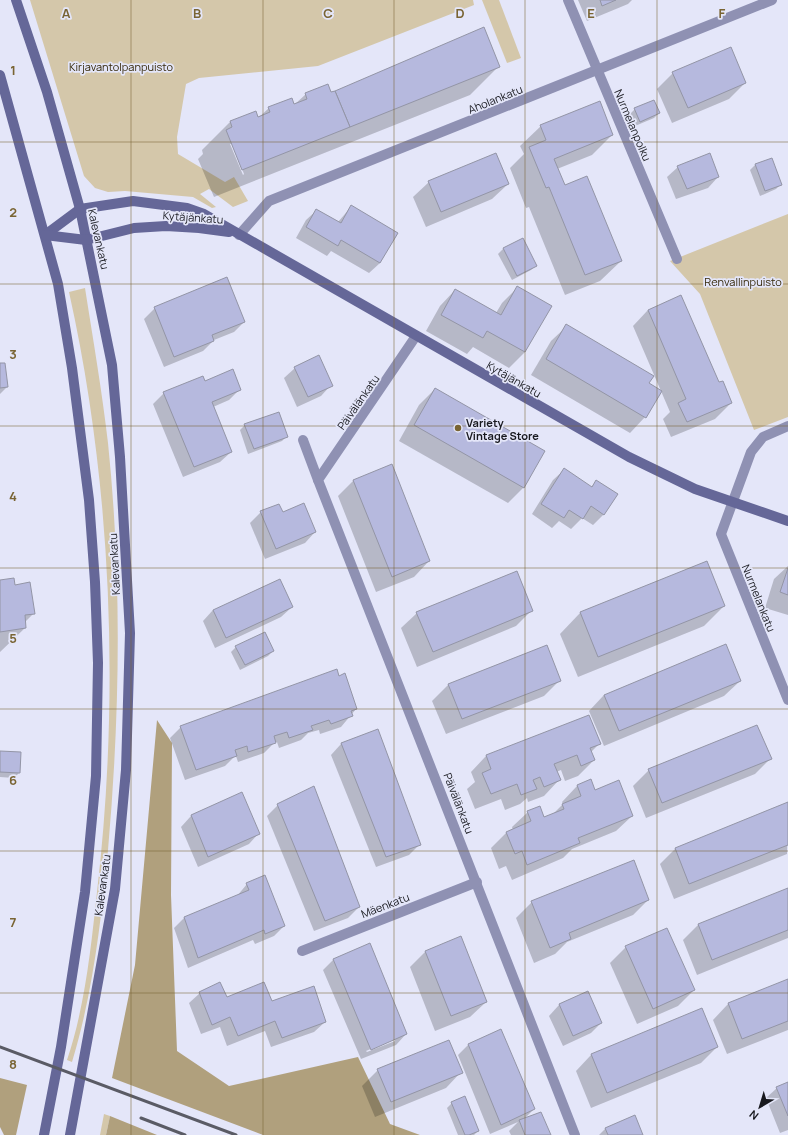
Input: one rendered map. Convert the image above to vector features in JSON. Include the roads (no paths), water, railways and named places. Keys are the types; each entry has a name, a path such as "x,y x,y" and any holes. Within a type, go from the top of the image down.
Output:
{"main road":[{"name":"Kalevankatu","path":"16,0 47,92 80,209 112,365 120,458 130,633 126,770 115,888 70,1135"},
{"name":"Kalevankatu","path":"0,75 58,284 72,368 89,500 95,582 98,663 96,776 85,892 61,1047 44,1135"},
{"name":"Kytäjänkatu","path":"45,235 80,209 133,201 187,208 204,214 629,457 662,474 732,503 788,521"},
{"name":"Kytäjänkatu","path":"45,235 86,240 134,228 166,226 221,230 239,235"}],"street":[{"name":"Nurmelanpolku","path":"568,0 677,259"},
{"name":"Aholankatu","path":"239,235 269,201 772,0"},
{"name":"Päivälänkatu","path":"318,480 416,336"},
{"name":"Nurmelankatu","path":"788,426 763,437 751,452 721,534 788,700"},
{"name":"Päivälänkatu","path":"303,440 575,1135"},
{"name":"Mäenkatu","path":"302,951 477,882"}],"railway":[{"path":"0,1047 236,1135"},
{"path":"141,1118 185,1135"}],"place":[{"name":"Variety Vintage Store","path":"458,428"}],"park label":[{"name":"Kirjavantolpanpuisto","path":"121,66"},
{"name":"Renvallinpuisto","path":"743,281"}]}
